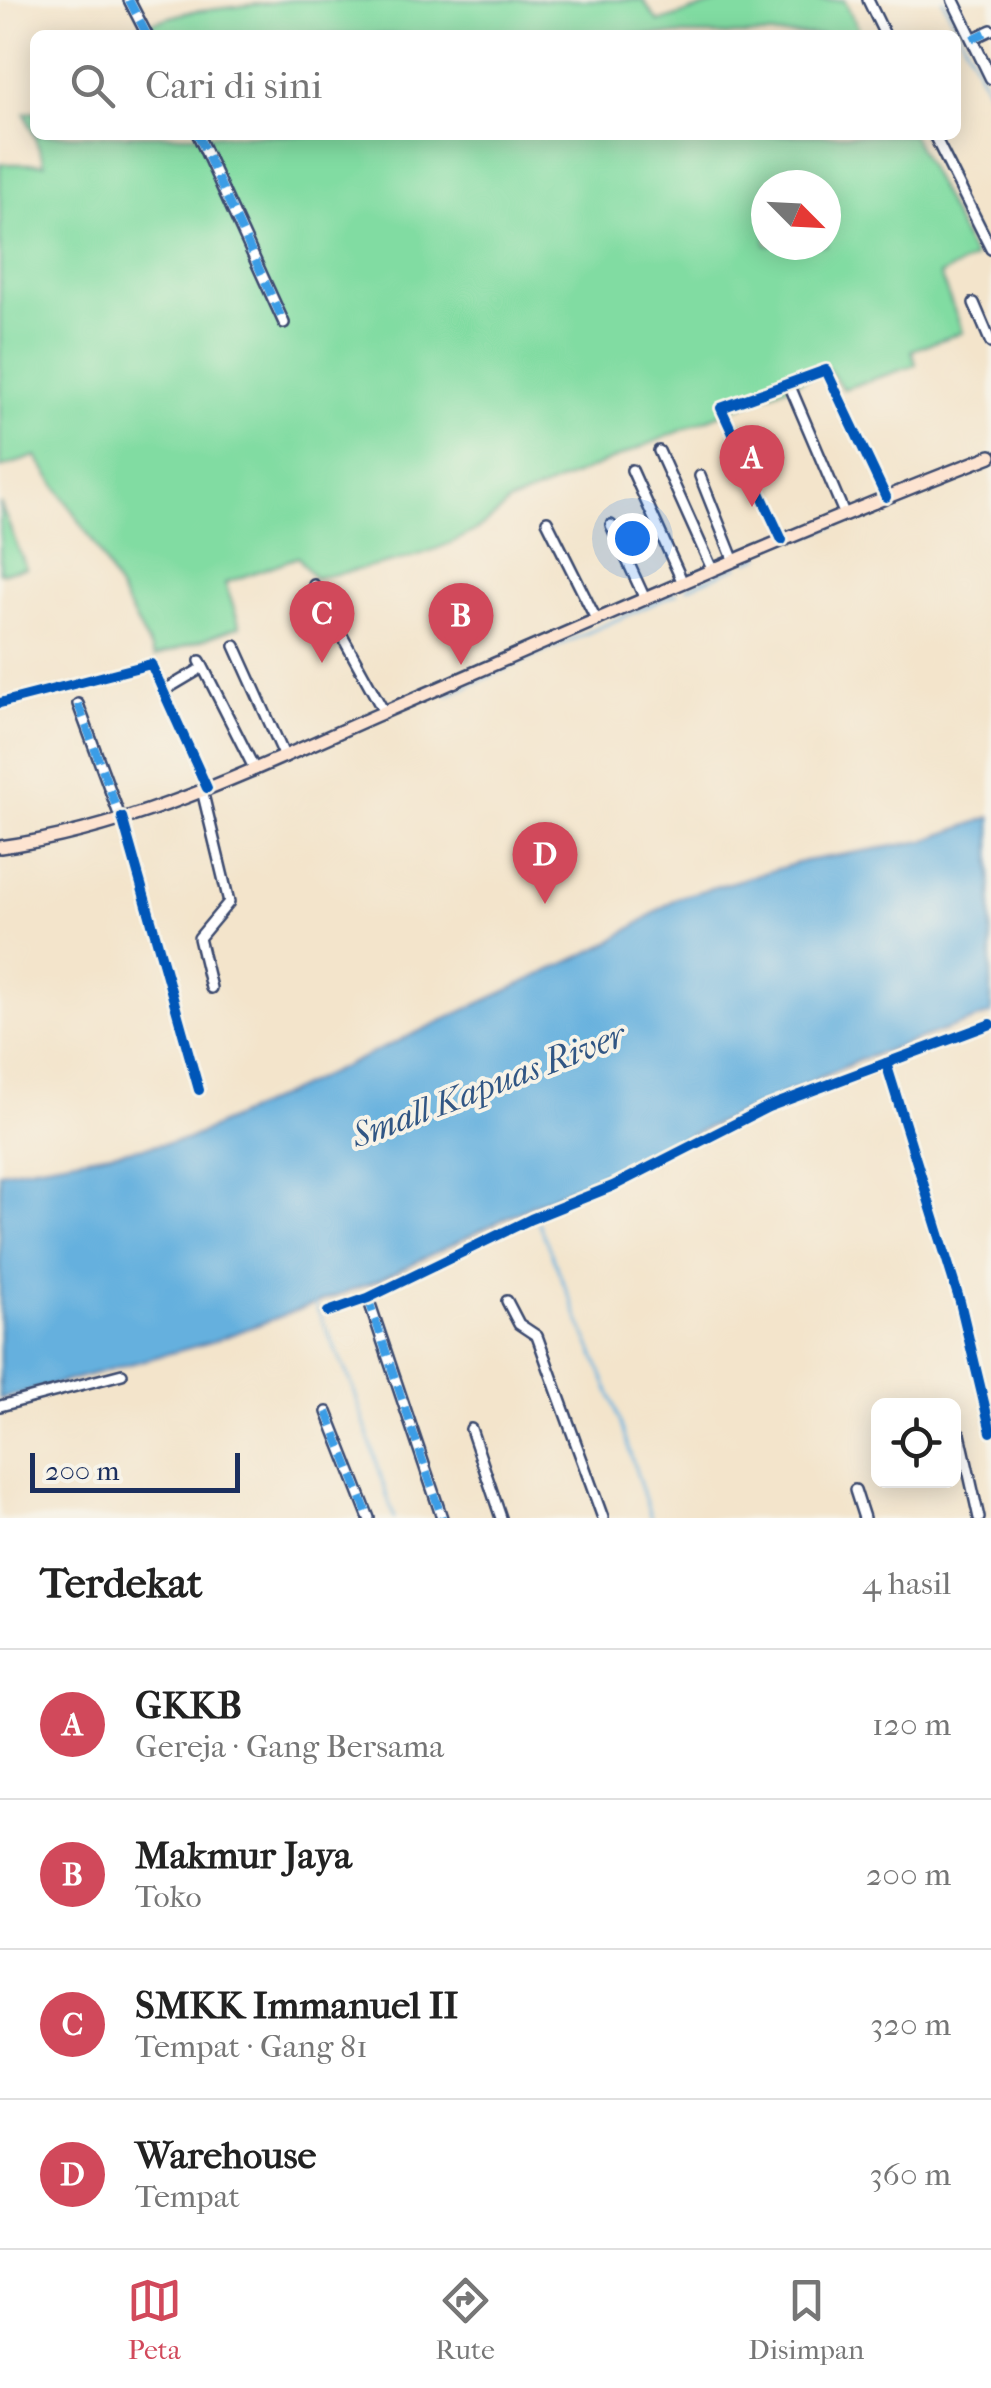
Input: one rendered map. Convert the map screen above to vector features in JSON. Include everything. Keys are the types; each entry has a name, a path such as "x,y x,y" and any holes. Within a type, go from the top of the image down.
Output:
{"main road":[{"path":"0,847 120,817 255,770 733,560 991,456"}],"street":[{"path":"129,0 144,30"},
{"path":"868,0 883,30"},
{"path":"952,0 991,78"},
{"path":"972,40 991,30"},
{"path":"200,140 284,323"},
{"path":"936,140 991,249"},
{"path":"974,303 991,343"},
{"path":"782,540 721,408 826,370 886,497"},
{"path":"788,384 844,513"},
{"path":"659,451 712,569"},
{"path":"632,470 683,583"},
{"path":"700,476 733,560"},
{"path":"547,522 597,621"},
{"path":"612,525 645,599"},
{"path":"314,586 384,712"},
{"path":"235,646 285,758"},
{"path":"0,703 151,664 204,789 229,902 198,938 211,988"},
{"path":"165,690 199,666 255,770"},
{"path":"78,704 120,817 199,1090"},
{"path":"328,1312 368,1298 531,1218 613,1186 768,1108 991,1024"},
{"path":"886,1062 960,1302 991,1432"},
{"path":"368,1298 442,1518"},
{"path":"508,1300 518,1324 537,1336 603,1518"},
{"path":"0,1406 122,1374"},
{"path":"327,1412 369,1518"},
{"path":"472,1429 502,1518"},
{"path":"961,1438 979,1518"},
{"path":"855,1490 864,1518"}],"green space":[{"path":"292,0 643,0 658,22 727,0 844,0 859,30 127,30 184,13"},
{"path":"36,140 915,140 974,258 940,275 963,332 912,350 916,365 843,389 828,369 508,503 468,534 418,555 314,578 298,557 225,583 240,626 155,657 94,543 36,456 0,468 0,164 45,164"},
{"path":"0,503 26,568 0,573"}],"water":[{"name":"Small Kapuas River","path":"991,817 991,1014 862,1059 532,1205 379,1280 211,1342 0,1399 0,1172 186,1140 609,943 677,898 805,861 924,841"}],"waterway":[{"path":"943,0 958,30"},
{"path":"961,36 991,96"},
{"path":"805,537 991,464"},
{"path":"748,561 761,556"},
{"path":"687,588 738,566"},
{"path":"447,695 677,593"},
{"path":"538,1222 614,1403 651,1518"},
{"path":"313,1301 352,1384 394,1518"}],"marked path":[{"path":"129,0 144,30"},
{"path":"972,39 991,30"},
{"path":"200,140 284,323"},
{"path":"78,704 120,817"},
{"path":"368,1298 442,1518"},
{"path":"327,1412 369,1518"}],"cycle path":[{"path":"782,540 721,408 826,370 886,497"},
{"path":"0,703 151,664 207,788"},
{"path":"122,817 199,1090"},
{"path":"328,1312 368,1298 531,1219 613,1186 768,1107 991,1024"},
{"path":"886,1063 960,1302 991,1432"}],"place":[{"name":"GKKB","path":"752,507"},
{"name":"SMKK Immanuel II","path":"322,663"},
{"name":"Makmur Jaya","path":"461,665"},
{"name":"Warehouse","path":"545,904"}]}
